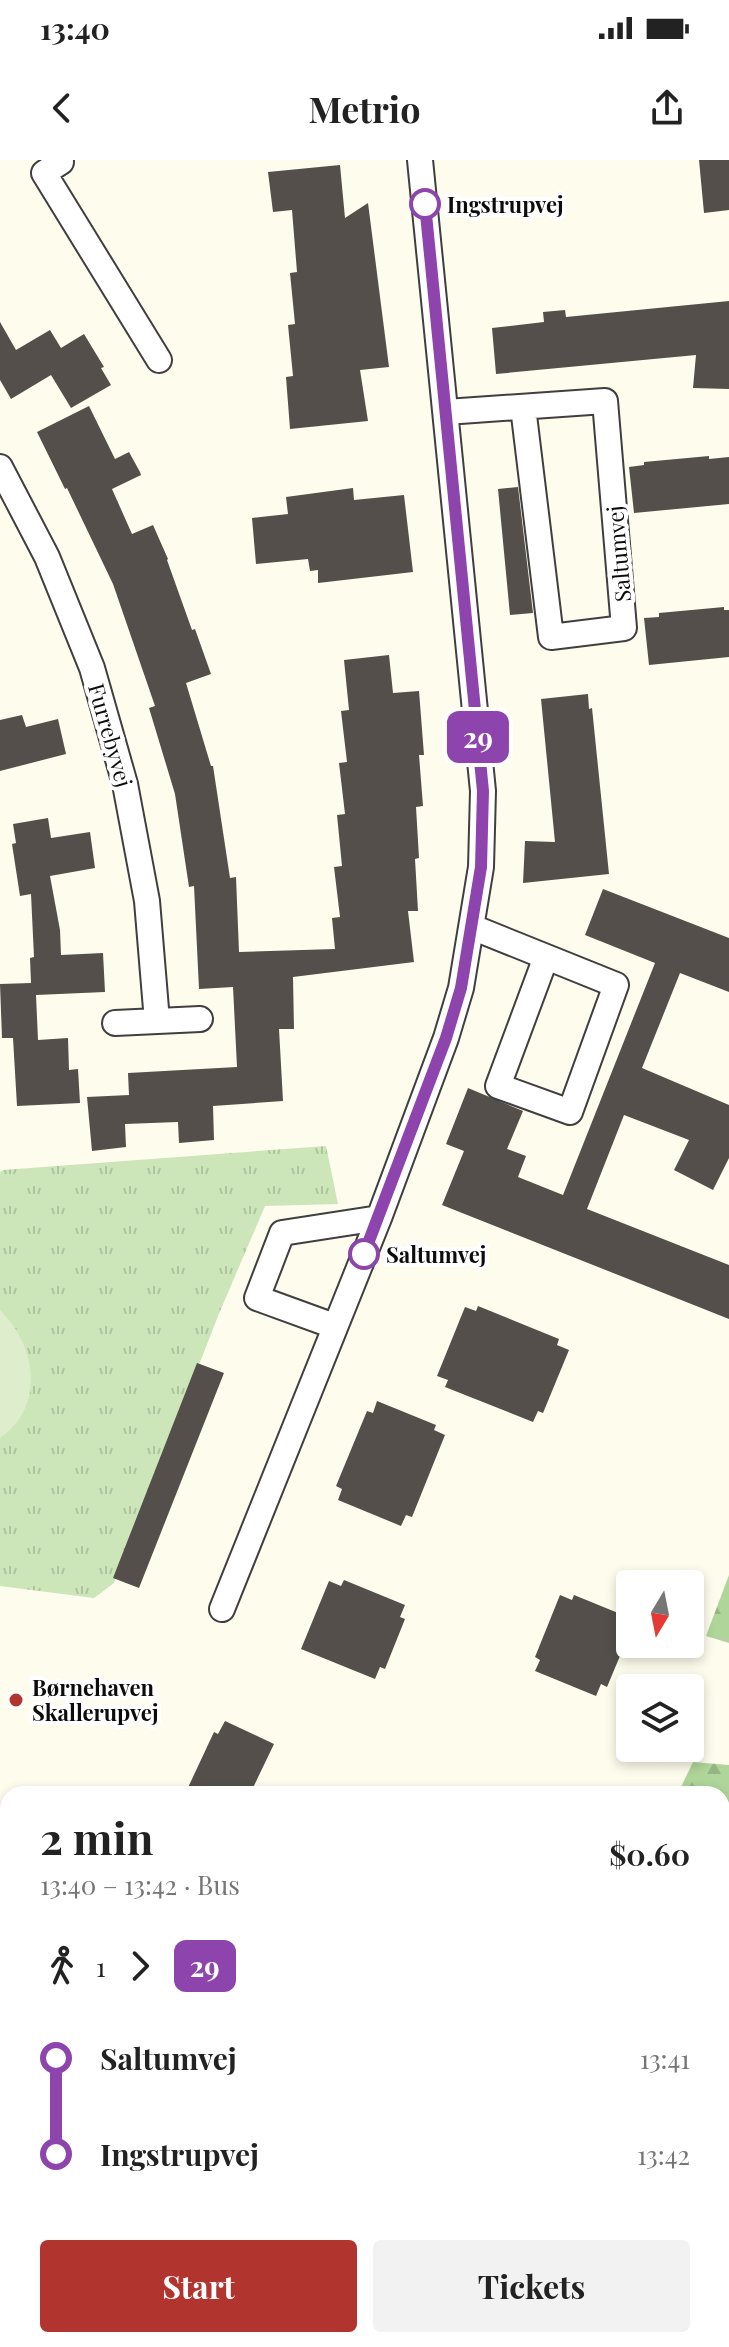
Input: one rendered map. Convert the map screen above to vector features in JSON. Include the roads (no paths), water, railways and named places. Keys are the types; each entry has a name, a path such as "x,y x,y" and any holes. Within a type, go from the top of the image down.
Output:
{"street":[{"path":"59,160 61,162 44,173 159,360"},
{"path":"222,1609 379,1218 446,1038 461,988 481,867 483,791 420,160"},
{"name":"Saltumvej","path":"446,412 605,401 624,628 551,637 523,407"},
{"name":"Furrebyvej","path":"0,467 47,557 92,668 125,784 147,901 157,1021"},
{"path":"472,927 616,985 570,1112 498,1086 546,957"},
{"path":"115,1023 200,1019"},
{"path":"334,1326 257,1298 282,1233 379,1218"}],"place":[{"name":"Ingstrupvej","path":"425,204"},
{"name":"Saltumvej","path":"364,1254"},
{"name":"Børnehaven Skallerupvej","path":"16,1700"}]}
